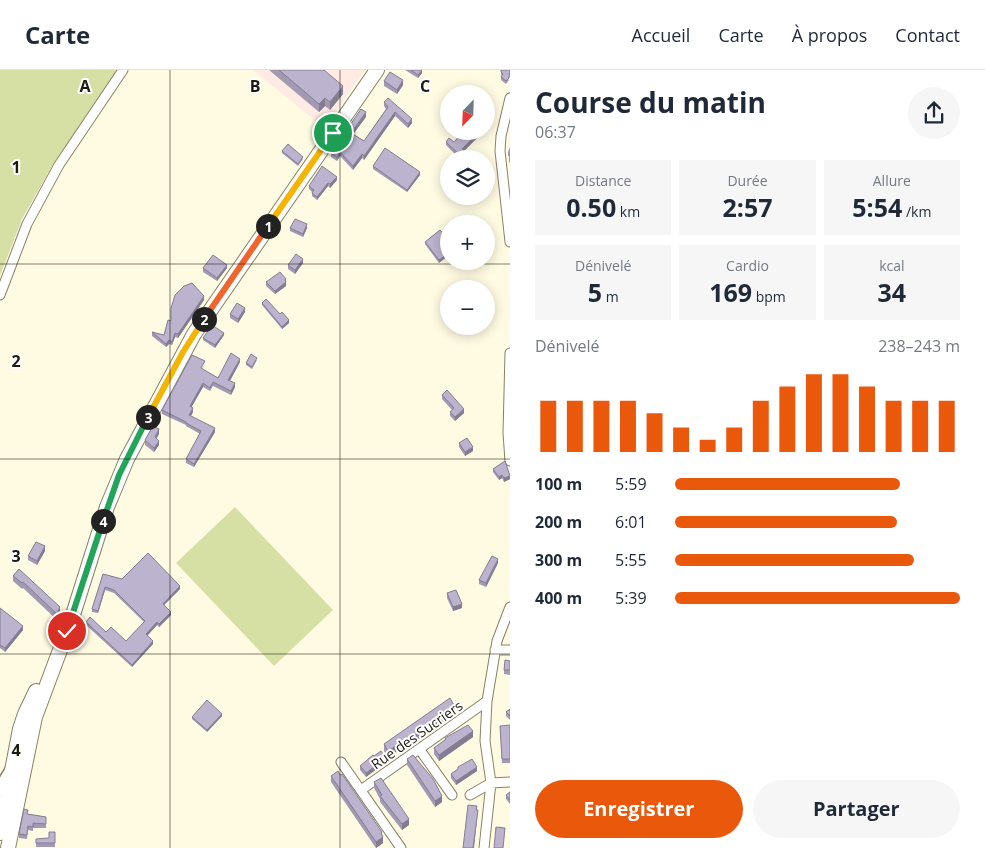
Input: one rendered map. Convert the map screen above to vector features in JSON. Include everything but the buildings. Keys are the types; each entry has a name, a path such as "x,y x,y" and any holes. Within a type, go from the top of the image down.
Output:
{"main road":[{"path":"8,848 35,717 66,636 107,507 134,443 183,352 210,310 377,70"},
{"path":"0,827 25,714 45,672 66,636"},
{"path":"0,789 12,769"}],"street":[{"path":"0,295 31,216 59,164 123,70"},
{"path":"510,98 501,136 500,151 510,242"},
{"path":"510,353 508,433 510,462"},
{"path":"484,848 490,783 485,741 488,701 495,650 501,627 510,607"},
{"path":"495,650 510,650"},
{"name":"Rue des Sucriers","path":"361,790 488,701"},
{"path":"420,750 452,795"},
{"path":"341,762 401,848"},
{"path":"470,795 490,783 510,782"}],"shaded area":[{"path":"253,70 365,70 324,128"}],"green space":[{"path":"0,70 118,70 51,168 22,219 0,276"},
{"path":"235,507 333,610 274,666 176,563"}],"route":[{"path":"67,631 107,507 134,443 194,334 333,133"}]}
